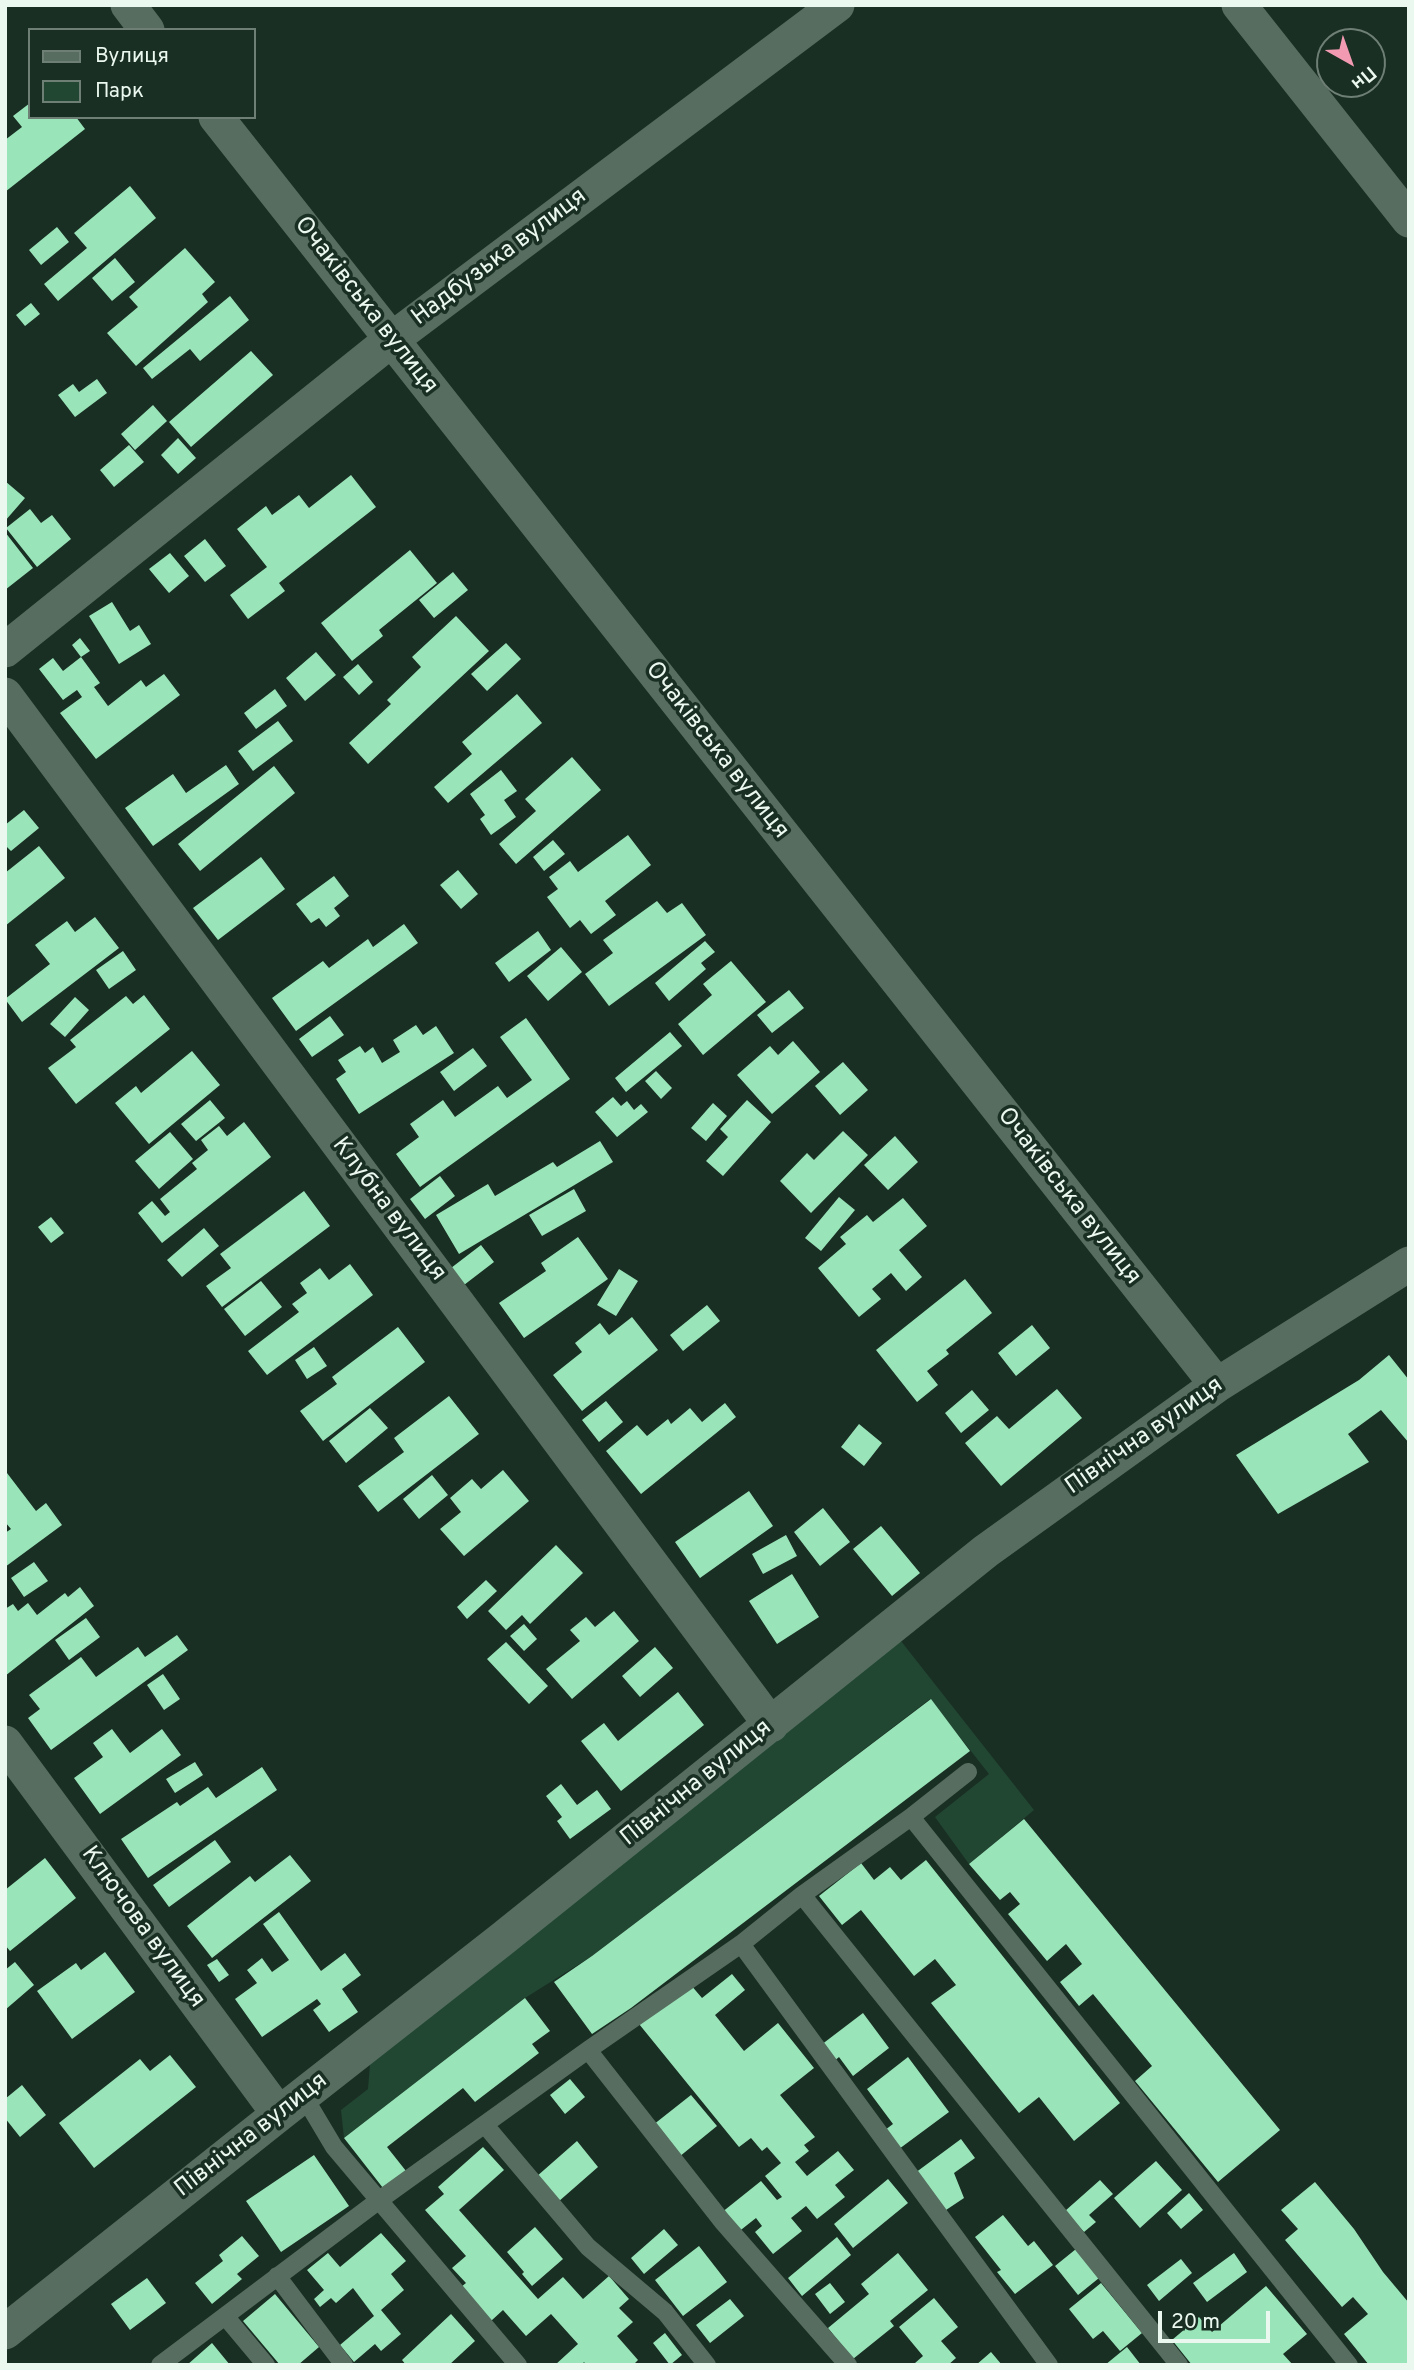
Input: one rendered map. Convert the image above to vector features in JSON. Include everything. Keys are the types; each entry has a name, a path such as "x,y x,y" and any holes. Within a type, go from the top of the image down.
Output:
{"street":[{"path":"128,5 145,28"},
{"name":"Надбузька вулиця","path":"5,650 391,340 837,5"},
{"path":"1239,5 1409,220"},
{"name":"Очаківська вулиця","path":"218,119 1217,1385"},
{"name":"Клубна вулиця","path":"5,695 771,1725"},
{"name":"Північна вулиця","path":"5,2332 771,1725 986,1551 1217,1385 1406,1272"},
{"name":"Ключова вулиця","path":"5,1743 290,2105"}],"lane":[{"path":"160,2365 378,2202 588,2050 741,1944 802,1895 911,1817 968,1772"},
{"path":"911,1817 1349,2365"},
{"path":"802,1895 1179,2365"},
{"path":"741,1944 1049,2365"},
{"path":"588,2050 722,2221 848,2365"},
{"path":"290,2105 334,2147 518,2365"},
{"path":"485,2125 588,2247 665,2312 707,2365"},
{"path":"277,2276 344,2365"},
{"path":"225,2316 265,2365"}],"green space":[{"path":"897,1636 1034,1810 969,1864 935,1817 989,1774 930,1699 592,1956 525,1998 344,2138 341,2110 368,2089 370,2064"}],"building":[{"path":"28,105 28,119 78,119 85,129 5,192 5,140 22,127 13,116"},
{"path":"130,186 156,218 58,301 44,284 87,248 74,233"},
{"path":"57,227 69,242 41,265 29,250"},
{"path":"185,248 215,282 202,294 208,302 136,366 107,333 138,307 129,297"},
{"path":"115,258 135,282 112,301 92,278"},
{"path":"230,296 249,320 200,361 190,349 152,379 143,368"},
{"path":"31,303 40,314 25,326 16,315"},
{"path":"251,351 273,375 191,447 169,422"},
{"path":"97,379 107,393 75,417 58,395 73,384 79,392"},
{"path":"153,405 167,421 135,450 121,434"},
{"path":"178,438 196,458 178,474 161,455"},
{"path":"129,445 144,462 114,487 100,470"},
{"path":"351,475 376,507 279,583 285,591 248,619 230,595 267,567 237,529 266,506 272,515 299,495 309,508"},
{"path":"5,481 25,498 5,521"},
{"path":"30,509 41,523 52,515 71,539 37,567 6,528"},
{"path":"5,532 33,568 5,590"},
{"path":"205,539 226,566 205,582 184,556"},
{"path":"410,550 437,583 379,630 383,636 352,661 321,623"},
{"path":"170,553 189,576 169,593 149,569"},
{"path":"453,572 468,590 434,618 419,600"},
{"path":"112,602 130,631 139,625 151,644 119,664 89,616"},
{"path":"456,616 489,651 368,764 349,743 391,704 387,700 421,667 412,657"},
{"path":"80,638 90,651 81,657 72,645"},
{"path":"506,643 521,659 487,691 471,674"},
{"path":"316,652 336,675 305,701 286,678"},
{"path":"81,657 100,683 94,687 108,706 141,680 146,687 164,674 180,695 96,759 60,713 82,697 77,690 63,700 39,669 53,658 63,671"},
{"path":"358,664 373,682 359,695 343,677"},
{"path":"275,689 287,706 256,729 244,713"},
{"path":"517,694 542,723 448,803 434,787 472,754 462,742"},
{"path":"278,721 293,741 253,771 238,751"},
{"path":"572,757 601,790 516,864 499,844 536,811 525,799"},
{"path":"226,765 239,784 153,846 125,808 173,774 186,793"},
{"path":"274,766 295,793 200,871 178,844"},
{"path":"501,770 517,791 504,800 516,817 491,835 480,819 485,815 470,794"},
{"path":"24,810 39,828 11,851 5,845 5,825"},
{"path":"628,835 651,865 605,901 616,915 591,934 580,920 570,928 547,897 558,889 549,877 570,861 578,872"},
{"path":"553,840 565,854 544,871 533,857"},
{"path":"39,846 65,878 5,926 5,873"},
{"path":"261,857 285,889 218,940 193,908"},
{"path":"458,870 478,894 461,909 440,885"},
{"path":"334,876 349,896 334,908 340,916 326,927 319,918 311,923 296,904"},
{"path":"657,901 667,913 682,903 706,935 609,1006 585,974 613,953 603,940"},
{"path":"95,917 119,948 22,1022 5,999 50,964 35,945 67,921 75,932"},
{"path":"404,924 418,943 296,1031 272,998 323,961 329,968 368,939 373,947"},
{"path":"538,931 551,950 509,982 495,963"},
{"path":"705,941 715,952 701,963 706,969 669,1001 655,983"},
{"path":"561,947 582,972 548,1001 527,976"},
{"path":"123,951 136,970 109,989 96,970"},
{"path":"731,961 766,1002 703,1055 678,1024 712,995 703,984"},
{"path":"789,990 804,1008 772,1033 757,1015"},
{"path":"144,995 170,1029 76,1104 48,1068 76,1047 70,1040 126,996 133,1004"},
{"path":"75,997 89,1010 65,1037 50,1024"},
{"path":"330,1016 344,1035 312,1057 299,1039"},
{"path":"526,1018 570,1079 420,1187 396,1154 419,1137 410,1124 443,1100 455,1117 498,1086 507,1098 532,1080 500,1037"},
{"path":"416,1025 423,1035 436,1026 454,1053 359,1114 336,1079 346,1072 338,1060 360,1046 365,1053 373,1047 382,1063 400,1052 393,1040"},
{"path":"670,1032 682,1046 626,1092 615,1078"},
{"path":"793,1041 820,1072 772,1114 737,1075 770,1046 778,1055"},
{"path":"473,1048 487,1066 454,1091 440,1072"},
{"path":"192,1051 220,1085 149,1144 115,1103 136,1086 141,1093"},
{"path":"843,1062 868,1090 840,1115 815,1086"},
{"path":"656,1071 672,1088 661,1099 645,1081"},
{"path":"613,1097 621,1106 627,1101 634,1110 641,1104 648,1112 617,1137 595,1112"},
{"path":"210,1100 225,1118 196,1141 181,1124"},
{"path":"747,1100 771,1122 723,1176 706,1161 728,1137 720,1129"},
{"path":"713,1103 727,1116 706,1141 691,1128"},
{"path":"244,1122 271,1157 162,1243 138,1213 152,1201 165,1216 170,1212 160,1199 197,1169 192,1163 208,1150 201,1140 219,1126 227,1136"},
{"path":"843,1131 868,1155 811,1213 780,1181 807,1153 814,1160"},
{"path":"170,1132 193,1159 159,1189 135,1161"},
{"path":"895,1136 918,1162 888,1190 864,1165"},
{"path":"600,1141 613,1162 459,1254 436,1215 488,1184 495,1196 553,1162 557,1167"},
{"path":"440,1176 455,1196 425,1219 410,1199"},
{"path":"574,1189 586,1211 542,1236 529,1215"},
{"path":"304,1191 330,1226 222,1307 206,1286 231,1268 220,1254"},
{"path":"839,1197 855,1210 821,1251 805,1238"},
{"path":"903,1198 927,1226 899,1250 922,1277 906,1291 891,1273 872,1289 881,1299 859,1317 818,1268 846,1244 840,1237 867,1215 873,1222"},
{"path":"51,1217 64,1233 51,1243 38,1227"},
{"path":"204,1228 219,1246 182,1277 167,1260"},
{"path":"578,1237 608,1279 524,1338 499,1303 546,1271 541,1263"},
{"path":"481,1245 494,1262 464,1285 451,1268"},
{"path":"350,1264 373,1295 267,1375 248,1351 299,1312 292,1304 307,1293 300,1283 320,1268 329,1280"},
{"path":"619,1269 638,1281 616,1316 597,1305"},
{"path":"965,1279 992,1313 946,1350 949,1354 927,1371 938,1385 917,1402 876,1350"},
{"path":"261,1281 282,1307 245,1336 224,1309"},
{"path":"707,1305 720,1321 683,1351 670,1335"},
{"path":"632,1317 658,1350 582,1411 553,1375 582,1352 575,1343 600,1323 609,1335"},
{"path":"1032,1325 1050,1348 1016,1376 998,1353"},
{"path":"398,1327 425,1362 323,1441 300,1411 337,1384 332,1377"},
{"path":"314,1347 327,1366 307,1379 295,1360"},
{"path":"1389,1355 1409,1380 1409,1443 1381,1410 1348,1434 1369,1462 1278,1514 1236,1455 1359,1380"},
{"path":"1057,1389 1082,1418 1001,1486 965,1443 997,1416 1009,1429"},
{"path":"972,1390 989,1410 961,1433 945,1413"},
{"path":"449,1396 479,1434 378,1512 358,1486 404,1452 394,1438"},
{"path":"606,1401 623,1422 599,1442 582,1420"},
{"path":"725,1403 736,1417 641,1494 606,1451 637,1425 647,1436 668,1419 671,1424 690,1408 702,1422"},
{"path":"370,1408 388,1428 346,1463 329,1441"},
{"path":"859,1424 882,1443 864,1466 841,1447"},
{"path":"503,1470 529,1501 464,1556 440,1529 461,1512 450,1498 472,1479 481,1489"},
{"path":"7,1473 36,1511 46,1503 62,1525 5,1567 5,1533 11,1529 5,1522"},
{"path":"432,1475 448,1495 419,1519 403,1499"},
{"path":"749,1491 773,1526 700,1578 675,1542"},
{"path":"823,1508 850,1542 820,1566 794,1532"},
{"path":"881,1526 920,1573 892,1596 853,1549"},
{"path":"786,1535 797,1556 763,1574 752,1554"},
{"path":"556,1545 583,1573 530,1624 522,1615 506,1630 488,1611"},
{"path":"34,1562 48,1581 24,1597 11,1578"},
{"path":"792,1574 819,1617 777,1644 749,1601"},
{"path":"486,1580 497,1591 467,1619 457,1607"},
{"path":"80,1587 94,1606 5,1676 5,1609 13,1604 18,1611 28,1603 37,1615 65,1593 68,1597"},
{"path":"614,1611 639,1641 572,1699 546,1669 580,1641 570,1630 586,1617 595,1627"},
{"path":"86,1618 100,1637 69,1660 55,1640"},
{"path":"524,1624 537,1639 524,1651 510,1636"},
{"path":"177,1635 188,1650 51,1750 28,1718 40,1709 29,1695 81,1657 96,1677 138,1647 145,1657"},
{"path":"506,1642 548,1686 529,1704 487,1659"},
{"path":"655,1647 673,1668 640,1697 622,1676"},
{"path":"163,1674 180,1699 164,1710 147,1685"},
{"path":"678,1692 704,1725 621,1791 581,1741 604,1723 618,1741"},
{"path":"931,1699 970,1751 631,2008 592,2034 554,1982"},
{"path":"112,1729 130,1753 162,1729 181,1755 100,1814 74,1778 103,1757 93,1743"},
{"path":"195,1762 203,1775 175,1793 166,1779"},
{"path":"262,1767 277,1790 148,1878 121,1839 177,1802 180,1806 208,1787 216,1798"},
{"path":"561,1784 577,1805 597,1790 611,1809 570,1839 557,1821 562,1817 546,1796"},
{"path":"1024,1819 1280,2130 1218,2182 1135,2081 1152,2066 1093,1994 1079,2006 1060,1982 1082,1964 1066,1944 1047,1961 1008,1914 1020,1904 1010,1892 1000,1900 969,1864"},
{"path":"215,1840 231,1862 169,1907 153,1885"},
{"path":"290,1855 311,1881 212,1958 187,1926 250,1876 255,1882"},
{"path":"45,1858 76,1898 10,1951 5,1945 5,1890"},
{"path":"926,1860 1120,2103 1074,2141 1039,2097 1019,2113 931,2003 956,1985 935,1959 914,1976 861,1910 842,1925 819,1896 861,1863 874,1880 890,1867 901,1880"},
{"path":"279,1912 321,1971 345,1953 361,1975 342,1989 358,2012 329,2032 313,2010 321,2004 317,1999 262,2037 235,1999 257,1983 247,1970 262,1958 272,1972 289,1960 263,1924"},
{"path":"105,1952 135,1992 72,2039 37,1991 76,1963 81,1970"},
{"path":"217,1959 229,1975 219,1982 207,1965"},
{"path":"15,1962 34,1985 5,2010 5,1970"},
{"path":"732,1974 745,1990 715,2015 744,2051 778,2023 814,2068 780,2095 815,2137 804,2145 809,2151 795,2162 807,2176 838,2151 854,2170 835,2185 845,2197 817,2219 806,2206 791,2218 802,2231 773,2254 755,2232 762,2226 756,2218 737,2233 721,2213 761,2181 777,2200 782,2197 765,2176 781,2163 767,2147 762,2151 751,2138 739,2147 639,2024 690,1984 702,1998"},
{"path":"525,1998 550,2031 532,2044 539,2053 475,2102 463,2088 387,2147 406,2171 383,2188 344,2138"},
{"path":"863,2013 889,2048 853,2076 839,2057 833,2062 821,2045"},
{"path":"170,2055 196,2087 94,2168 59,2123 140,2059 150,2071"},
{"path":"908,2057 949,2112 899,2149 885,2130 893,2124 867,2089"},
{"path":"570,2079 585,2097 565,2114 550,2095"},
{"path":"22,2085 46,2115 20,2137 5,2118 5,2099"},
{"path":"691,2095 717,2126 679,2157 653,2125"},
{"path":"961,2139 975,2158 954,2173 964,2198 943,2212 915,2173"},
{"path":"577,2141 598,2167 558,2202 536,2177"},
{"path":"483,2147 504,2170 459,2210 538,2299 563,2277 583,2299 609,2276 629,2299 619,2308 633,2322 617,2336 638,2360 633,2365 586,2365 584,2362 582,2365 555,2365 578,2344 551,2314 526,2336 503,2310 491,2321 461,2287 466,2283 452,2268 466,2256 425,2210 444,2194 438,2187"},
{"path":"314,2155 349,2206 281,2252 246,2201"},
{"path":"1156,2161 1182,2190 1140,2228 1114,2198"},
{"path":"888,2179 908,2203 853,2248 834,2224"},
{"path":"1100,2180 1113,2194 1089,2215 1096,2222 1084,2232 1065,2211"},
{"path":"1315,2182 1409,2303 1409,2365 1369,2365 1344,2334 1368,2314 1353,2297 1342,2307 1285,2240 1298,2229 1281,2210"},
{"path":"1189,2193 1203,2210 1181,2229 1167,2213"},
{"path":"1003,2215 1028,2246 1034,2241 1053,2265 1015,2294 997,2272 1001,2270 975,2237"},
{"path":"535,2227 563,2259 532,2286 507,2252"},
{"path":"664,2229 678,2245 644,2274 631,2258"},
{"path":"381,2233 406,2261 391,2274 404,2290 381,2310 401,2334 381,2351 375,2344 354,2362 340,2345 374,2316 353,2288 336,2303 331,2298 320,2307 314,2299 324,2290 307,2270 328,2253 340,2267"},
{"path":"242,2236 259,2256 237,2274 242,2279 212,2304 195,2283 223,2261 219,2255"},
{"path":"837,2237 851,2255 802,2296 788,2278"},
{"path":"699,2246 727,2282 683,2316 655,2280"},
{"path":"1076,2249 1099,2278 1078,2295 1055,2266"},
{"path":"898,2253 928,2290 890,2321 894,2326 853,2359 828,2328 869,2294 861,2284"},
{"path":"1234,2253 1247,2272 1207,2302 1193,2283"},
{"path":"1181,2259 1192,2273 1159,2301 1147,2285"},
{"path":"147,2278 166,2303 130,2330 111,2304"},
{"path":"830,2283 845,2302 830,2314 815,2294"},
{"path":"1101,2283 1142,2333 1120,2351 1103,2331 1093,2339 1069,2309"},
{"path":"1266,2286 1307,2334 1283,2354 1293,2365 1192,2365 1172,2340 1199,2317 1212,2332"},
{"path":"275,2294 319,2347 298,2365 280,2365 243,2321"},
{"path":"934,2298 958,2327 941,2341 956,2358 948,2365 916,2365 923,2356 899,2327"},
{"path":"730,2299 744,2316 710,2343 696,2325"},
{"path":"451,2314 475,2341 449,2365 406,2365 402,2360"},
{"path":"665,2333 682,2355 670,2365 653,2343"},
{"path":"212,2343 230,2365 187,2365"},
{"path":"1127,2347 1141,2365 1105,2365"},
{"path":"991,2352 1002,2365 976,2365"}]}
